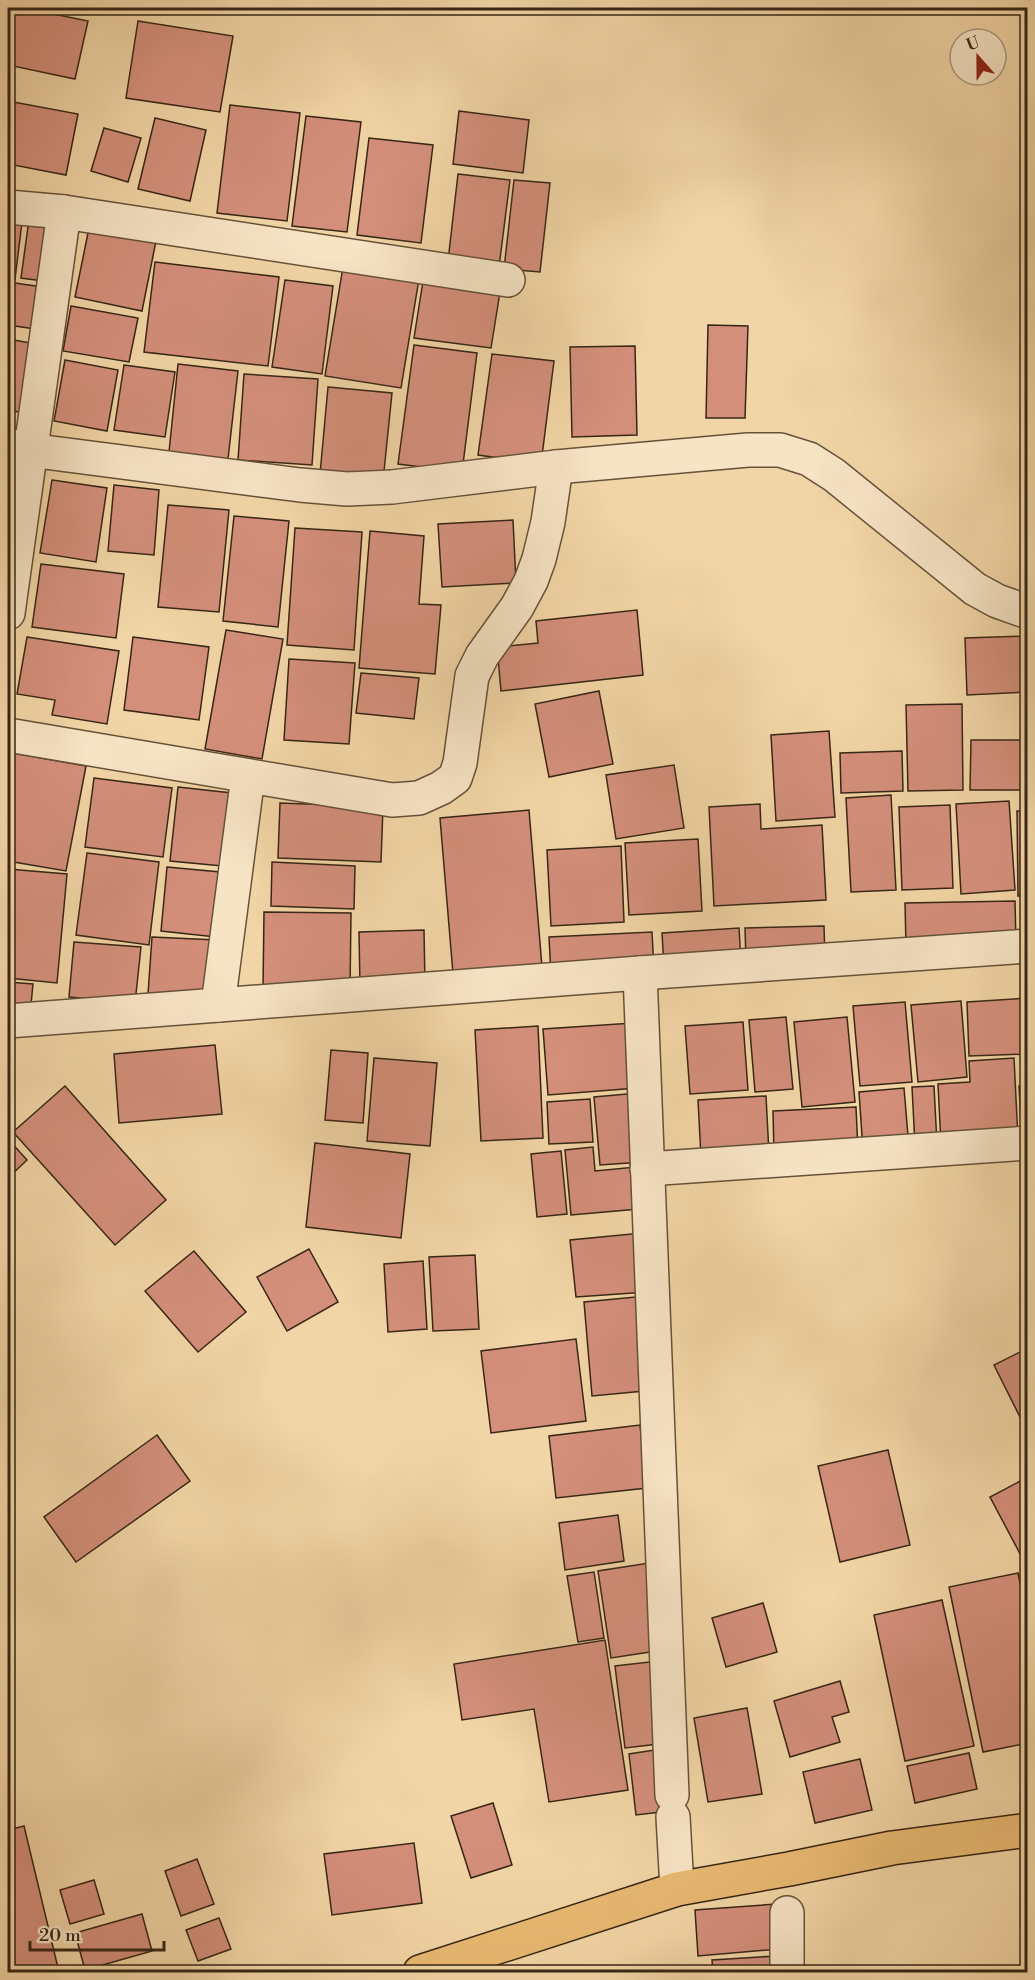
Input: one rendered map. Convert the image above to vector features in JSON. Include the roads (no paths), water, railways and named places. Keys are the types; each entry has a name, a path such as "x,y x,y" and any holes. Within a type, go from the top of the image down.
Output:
{"highway":[{"path":"420,1972 677,1889 788,1892 892,1848 1028,1830"}],"street":[{"path":"8,207 64,212 508,280"},
{"path":"8,613 18,447 64,212"},
{"path":"18,447 300,485 347,489 392,488 556,467 748,450 780,450 809,459 834,475 975,589 997,601 1028,612"},
{"path":"8,735 392,800 419,798 441,788 454,778 460,763 472,676 482,656 517,607 531,581 539,559 548,522 556,467"},
{"path":"218,1005 248,776"},
{"path":"8,1022 640,973 1028,946"},
{"path":"640,973 677,1889"},
{"path":"647,1169 1028,1143"},
{"path":"787,1972 788,1892"}]}
